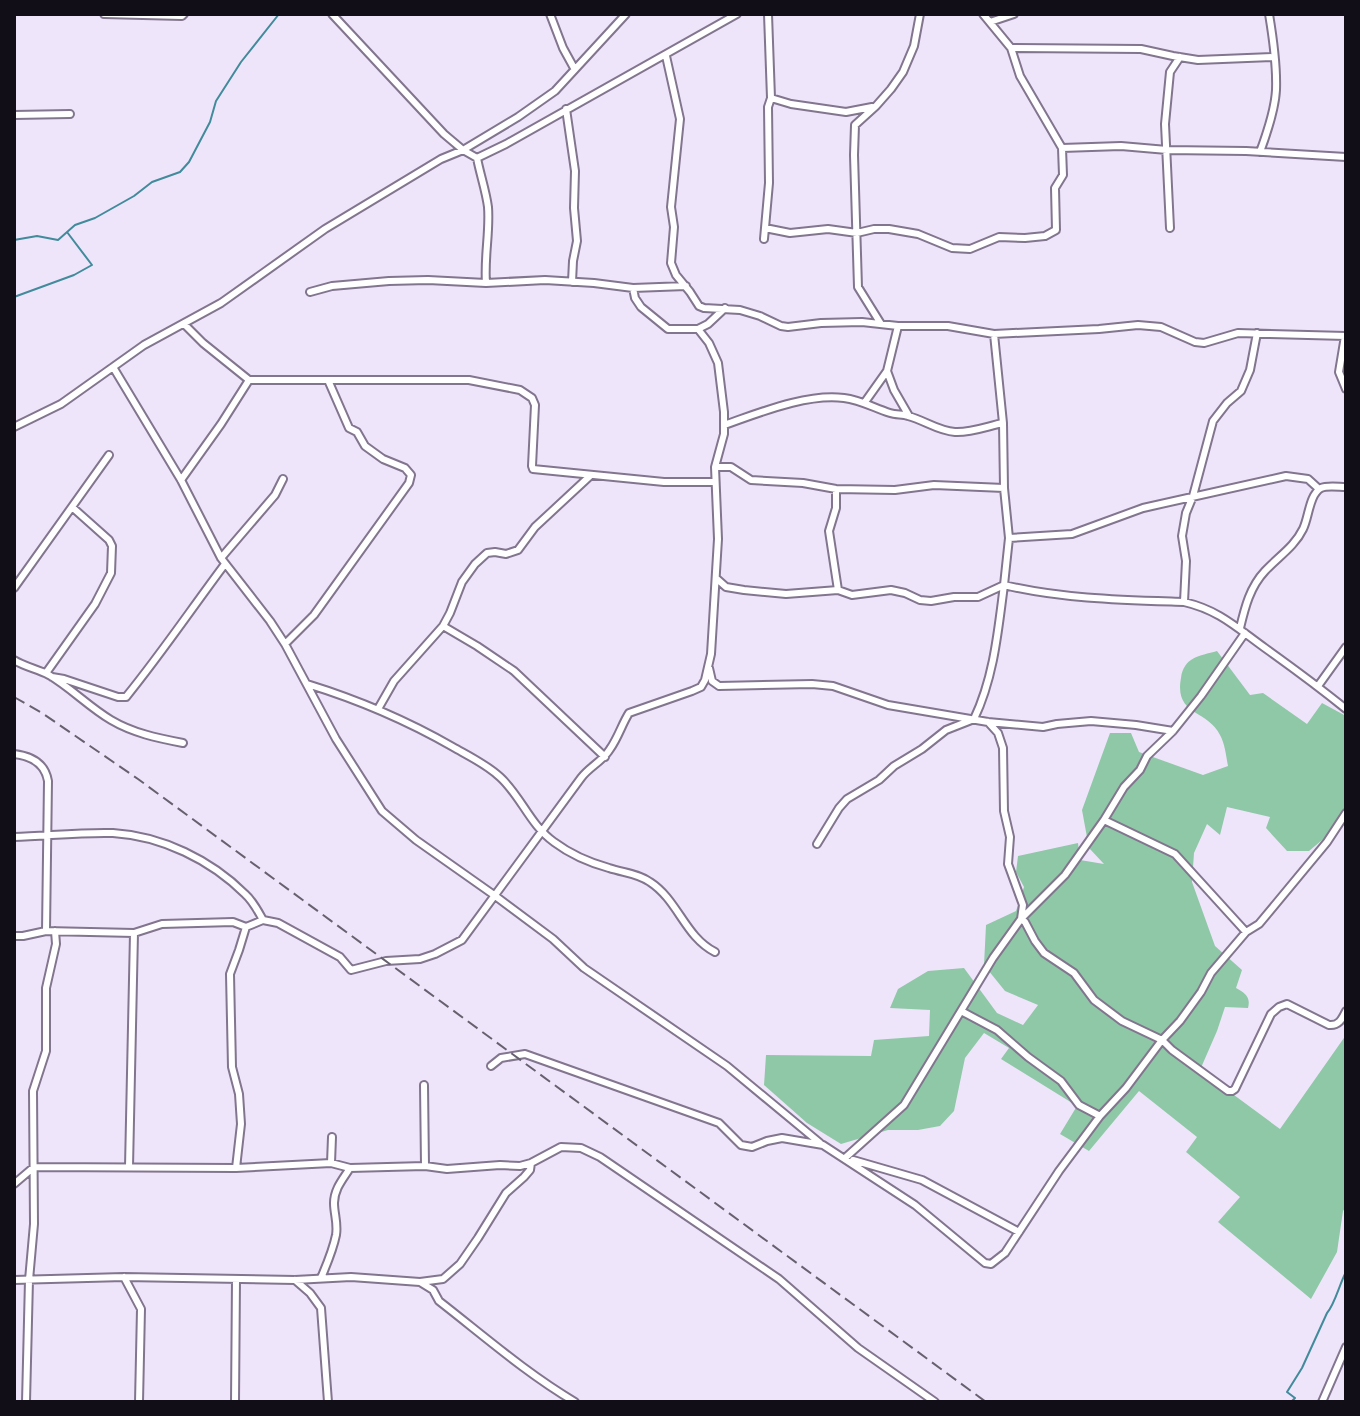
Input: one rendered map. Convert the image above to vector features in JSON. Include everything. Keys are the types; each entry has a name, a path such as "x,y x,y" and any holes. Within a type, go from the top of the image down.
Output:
{"street":[{"path":"104,14 184,14"},
{"path":"332,14 444,134 477,158 487,204 486,283"},
{"path":"550,14 574,68"},
{"path":"14,427 61,404 144,345 221,303 325,229 536,105 555,91 626,14"},
{"path":"477,158 737,14"},
{"path":"764,239 769,183 768,107 771,98 768,14"},
{"path":"881,324 858,287 855,125 876,106 903,72 914,46 920,14"},
{"path":"765,228 790,233 828,229 857,233 889,229 918,234 952,248 970,249 999,237 1045,236 1056,230 1055,188 1063,175 1062,148 1020,76 1011,48 983,14"},
{"path":"990,22 1014,14"},
{"path":"1260,152 1276,91 1275,42 1269,14"},
{"path":"1011,48 1141,49 1180,57 1219,60 1274,57"},
{"path":"666,56 680,119 671,207 674,227 671,263 699,306 740,310 788,327 862,322 948,326 994,334 1138,325 1161,327 1204,343 1238,333 1346,336 1339,372 1346,389"},
{"path":"1170,228 1165,124 1170,72 1180,57"},
{"path":"771,98 846,112 876,106"},
{"path":"566,109 575,171 577,241 572,282"},
{"path":"14,115 70,114"},
{"path":"1062,148 1121,146 1346,157"},
{"path":"310,292 332,286 389,281 486,283 527,280 633,288 686,286"},
{"path":"633,288 641,307 663,326 674,330 698,329 725,308"},
{"path":"184,324 249,380 469,380 520,390 532,398 535,405 533,469 664,482 715,482"},
{"path":"865,402 887,371 898,326"},
{"path":"698,329 718,363 724,425 715,467 717,579 709,668 701,687"},
{"path":"1184,602 1186,561 1182,536 1186,513 1213,421 1241,391 1250,370 1257,333"},
{"path":"817,844 847,799 879,780 946,730 974,719 984,697 993,664 1009,538 1003,423 994,334"},
{"path":"113,367 181,480 223,561 285,644 336,739 382,811 416,840 553,939 584,968 727,1066 823,1145 915,1205 985,1263 991,1264 1005,1253 1100,1116 1180,1021 1211,973 1246,932 1259,924 1327,842 1346,813"},
{"path":"887,371 909,416"},
{"path":"181,480 249,380"},
{"path":"285,644 314,615 409,483 411,475 405,468 383,459 365,446 357,432 349,428 328,380"},
{"path":"724,425 767,411 825,398 865,402 890,413 909,416 954,432 1003,423"},
{"path":"14,588 109,455"},
{"path":"715,467 731,467 751,480 803,483 836,489 895,490 934,485 1004,488"},
{"path":"378,709 394,681 443,626 462,582 475,564 487,553 506,554 518,550 535,527 591,475"},
{"path":"1009,538 1072,534 1143,508 1286,476 1308,479 1319,489"},
{"path":"14,660 49,675 126,697 148,671 223,561 275,495 283,479"},
{"path":"845,1158 904,1105 993,958 1021,919 1065,875 1147,756 1173,731 1201,696 1242,631 1251,590 1303,530 1315,494 1326,487 1346,487"},
{"path":"836,489 836,508 829,531 838,590"},
{"path":"49,675 95,604 111,573 112,546 109,540 72,507"},
{"path":"717,579 726,587 786,594 838,590 852,595 891,590 931,601 978,597 1004,585 1061,595 1184,602 1217,613 1346,709"},
{"path":"443,626 514,671 605,757"},
{"path":"1318,686 1346,647"},
{"path":"709,668 712,681 719,686"},
{"path":"49,675 110,720 153,738 183,743"},
{"path":"307,684 378,709 420,728 480,762 514,792 541,832 582,858 611,869 630,872 650,882 669,898 702,946 715,952"},
{"path":"14,936 46,931 134,933 162,924 233,922 246,927 263,920 278,923 340,957 351,970 386,961 420,959 450,947 470,931 587,770 605,757 629,713 701,687 812,684 833,686 888,705 988,722 1043,727 1091,721 1173,731"},
{"path":"988,722 998,733 1003,748 1004,811 1010,837 1008,864 1023,905 1021,919"},
{"path":"14,754 34,759 47,771 46,931"},
{"path":"1104,820 1175,854 1246,932"},
{"path":"14,837 113,833 166,844 208,864 246,894 263,920"},
{"path":"1021,919 1044,953 1074,973 1094,1000 1122,1021 1162,1040 1228,1091 1235,1089 1271,1014 1279,1007 1287,1004 1335,1026 1346,1011"},
{"path":"236,1168 241,1124 239,1094 232,1067 230,974 246,927"},
{"path":"26,1402 29,1280 34,1224 33,1091 46,1051 46,988 56,944 55,931"},
{"path":"129,1167 134,933"},
{"path":"961,1011 997,1030 1061,1081 1079,1105 1100,1116"},
{"path":"491,1066 501,1058 525,1054 719,1123 741,1145 752,1147 782,1138 823,1145"},
{"path":"424,1085 425,1166"},
{"path":"331,1163 332,1137"},
{"path":"14,1184 34,1167 236,1168 331,1163 350,1168 425,1166 447,1169 531,1163 561,1147 581,1148 600,1157 779,1279 858,1348 935,1402"},
{"path":"845,1158 922,1180 1019,1232"},
{"path":"14,1280 124,1277 295,1280 351,1277 420,1282 443,1279 460,1264 506,1193 530,1170 531,1163"},
{"path":"321,1278 336,1232 334,1202 337,1186 350,1168"},
{"path":"124,1277 141,1309 139,1402"},
{"path":"235,1402 236,1280"},
{"path":"295,1280 321,1308 328,1402"},
{"path":"420,1282 433,1290 439,1301 543,1383 575,1402"},
{"path":"1322,1402 1346,1347"}],"green space":[{"path":"1217,651 1250,695 1263,693 1307,724 1322,703 1346,716 1346,820 1309,851 1287,851 1266,828 1270,817 1227,807 1220,835 1207,824 1194,853 1192,882 1215,946 1242,970 1236,988 1249,1001 1248,1008 1225,1007 1200,1070 1280,1129 1346,1035 1346,1207 1337,1252 1311,1299 1218,1222 1240,1197 1186,1152 1197,1137 1139,1091 1089,1151 1060,1134 1077,1106 1001,1059 1009,1048 984,1033 965,1058 954,1111 940,1126 888,1130 841,1144 807,1123 764,1085 766,1055 871,1056 874,1040 929,1036 930,1010 890,1008 898,989 928,971 964,968 997,1013 1023,1025 1038,1005 1005,991 984,965 986,925 1016,911 1024,887 1016,872 1018,856 1078,843 1080,860 1104,864 1089,848 1082,810 1110,733 1131,733 1139,752 1203,775 1228,766 1220,735 1207,720 1187,706 1180,690 1185,666 1198,656"}],"waterway":[{"path":"14,240 37,236 58,240 75,225 95,218 152,182 180,172 189,162 210,122 216,101 241,62 279,14"},
{"path":"14,297 74,275 92,265 67,232"},
{"path":"1291,1402 1295,1398 1287,1392 1302,1368 1346,1272"}],"railway":[{"path":"14,697 138,779 986,1402"}]}
